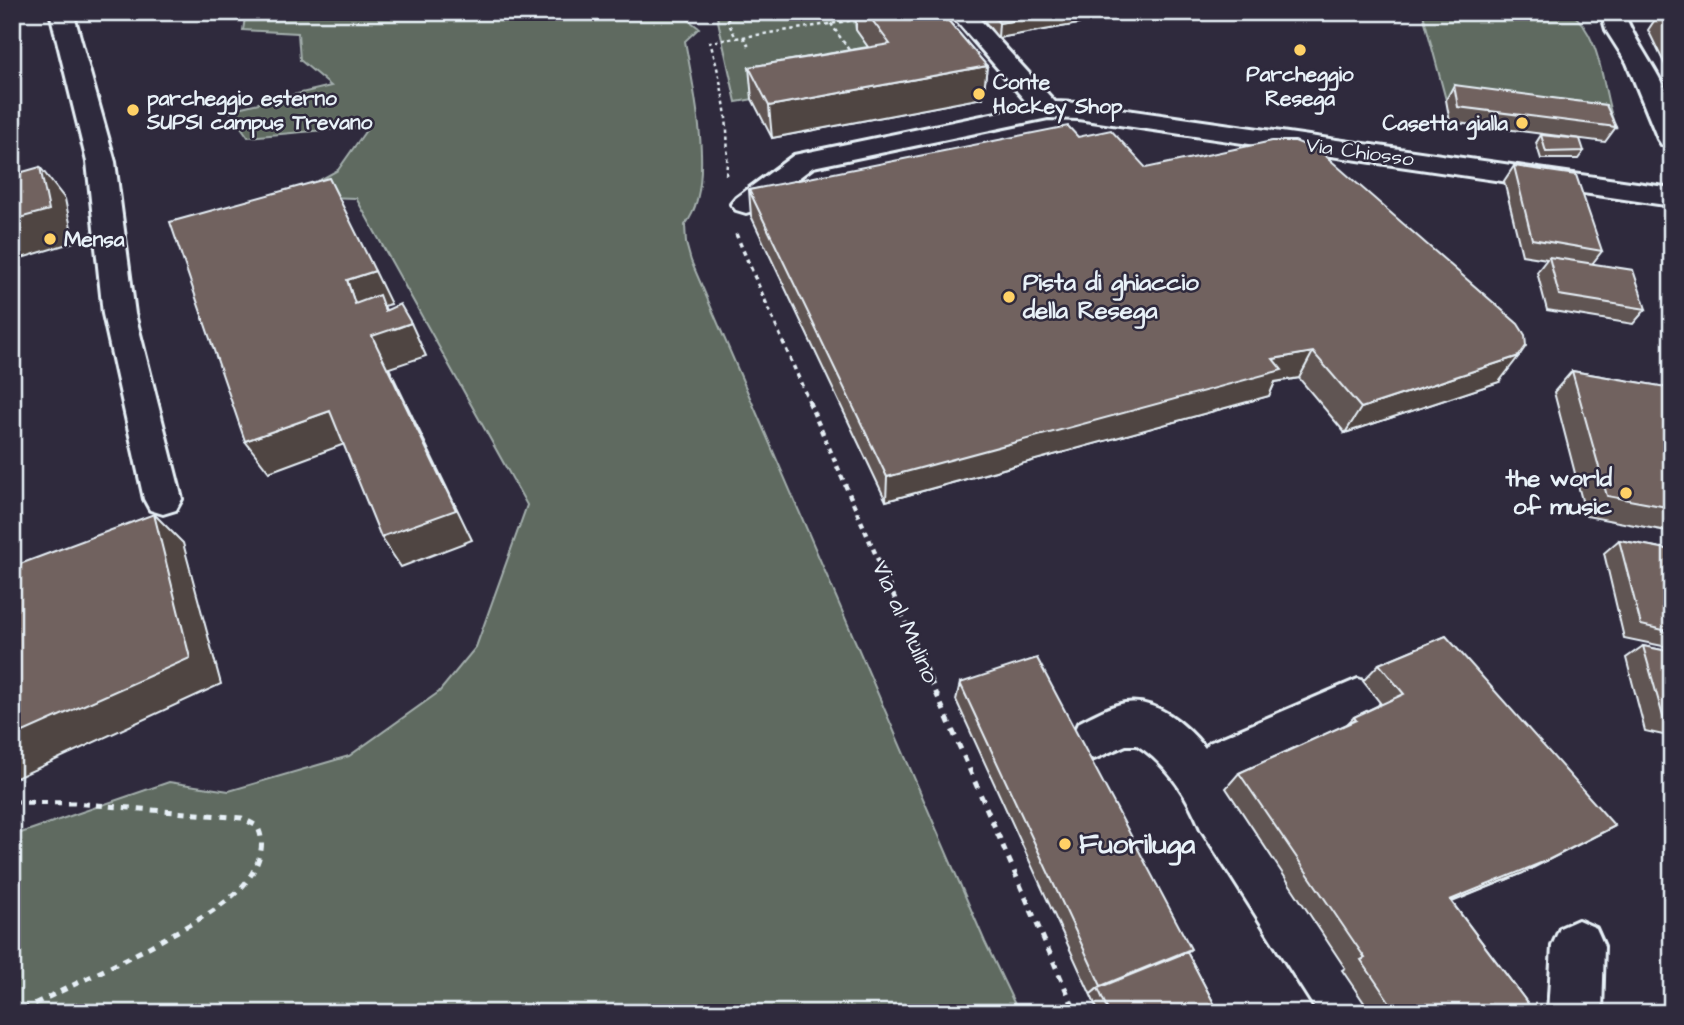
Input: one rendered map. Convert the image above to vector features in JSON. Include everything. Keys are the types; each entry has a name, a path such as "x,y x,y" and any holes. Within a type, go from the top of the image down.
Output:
{"street":[{"path":"61,12 101,162 119,314 163,499"},
{"path":"960,12 1048,110"},
{"path":"1589,12 1615,21 1639,63 1672,139"},
{"name":"Via Chiosso","path":"746,204 804,161 1048,110 1078,111 1672,197"},
{"path":"1210,793 1211,774 1225,759 1358,699"},
{"path":"1094,738 1126,724 1145,726 1168,739 1210,793 1218,812 1349,1013"},
{"path":"1575,1013 1578,946"}],"path":[{"path":"728,12 728,22 736,38"},
{"path":"823,12 852,56"},
{"path":"725,181 728,156 724,88 710,42 867,18"},
{"path":"743,37 750,48"},
{"name":"Via al Mulino","path":"734,231 1076,1013"},
{"path":"12,802 75,803 242,818 254,821 259,826 262,845 252,873 238,890 208,913 131,957 15,1013"}],"shaded area":[{"path":"246,12 678,12 699,28 685,41 697,109 701,162 700,187 695,208 685,225 691,261 985,942 1019,1013 12,1013 12,836 169,782 229,791 349,756 439,692 476,647 527,505 356,198 291,196 338,170 369,126 248,137 229,110 331,86 300,60 298,33 243,30"},
{"path":"716,12 847,12 854,21 856,30 889,75 736,102"},
{"path":"1570,12 1588,33 1594,47 1613,120 1446,100 1423,14"}],"building":[{"path":"866,12 941,12 987,66 769,106 749,67 890,44"},
{"path":"990,12 1065,12 999,23"},
{"path":"1454,85 1606,105 1616,127 1458,107"},
{"name":"Pista di ghiaccio della Resega","path":"1068,126 1078,137 1111,130 1146,168 1272,141 1295,141 1320,151 1518,324 1525,335 1526,346 1519,356 1361,408 1313,352 1273,359 1282,370 887,477 749,190"},
{"path":"1541,135 1580,139 1584,151 1546,152"},
{"path":"1514,166 1576,175 1602,251 1532,239"},
{"path":"40,167 49,210 12,220 12,175"},
{"path":"329,178 375,271 347,280 355,304 379,295 385,311 400,304 411,323 372,336 456,510 381,537 330,411 245,441 170,222"},
{"path":"1549,257 1633,270 1646,309 1559,295"},
{"path":"1572,371 1672,388 1672,508 1607,496"},
{"path":"154,514 190,658 12,737 12,567"},
{"path":"1619,540 1672,550 1672,632 1641,625"},
{"path":"1446,636 1615,826 1548,860 1450,900 1535,1013 1397,1013 1361,960 1365,958 1239,773 1356,720 1354,717 1404,694 1379,664"},
{"path":"1643,646 1672,652 1672,722 1664,720"},
{"path":"1037,658 1191,949 1101,986 960,683"},
{"path":"1187,952 1219,1013 1109,1013 1098,988"}],"place":[{"name":"Parcheggio Resega","path":"1300,50"},
{"name":"Conte Hockey Shop","path":"979,94"},
{"name":"parcheggio esterno SUPSI campus Trevano","path":"133,110"},
{"name":"Casetta gialla","path":"1522,123"},
{"name":"Mensa","path":"50,239"},
{"name":"Pista di ghiaccio della Resega","path":"1009,297"},
{"name":"the world of music","path":"1626,493"},
{"name":"Fuoriluga","path":"1065,844"}]}
